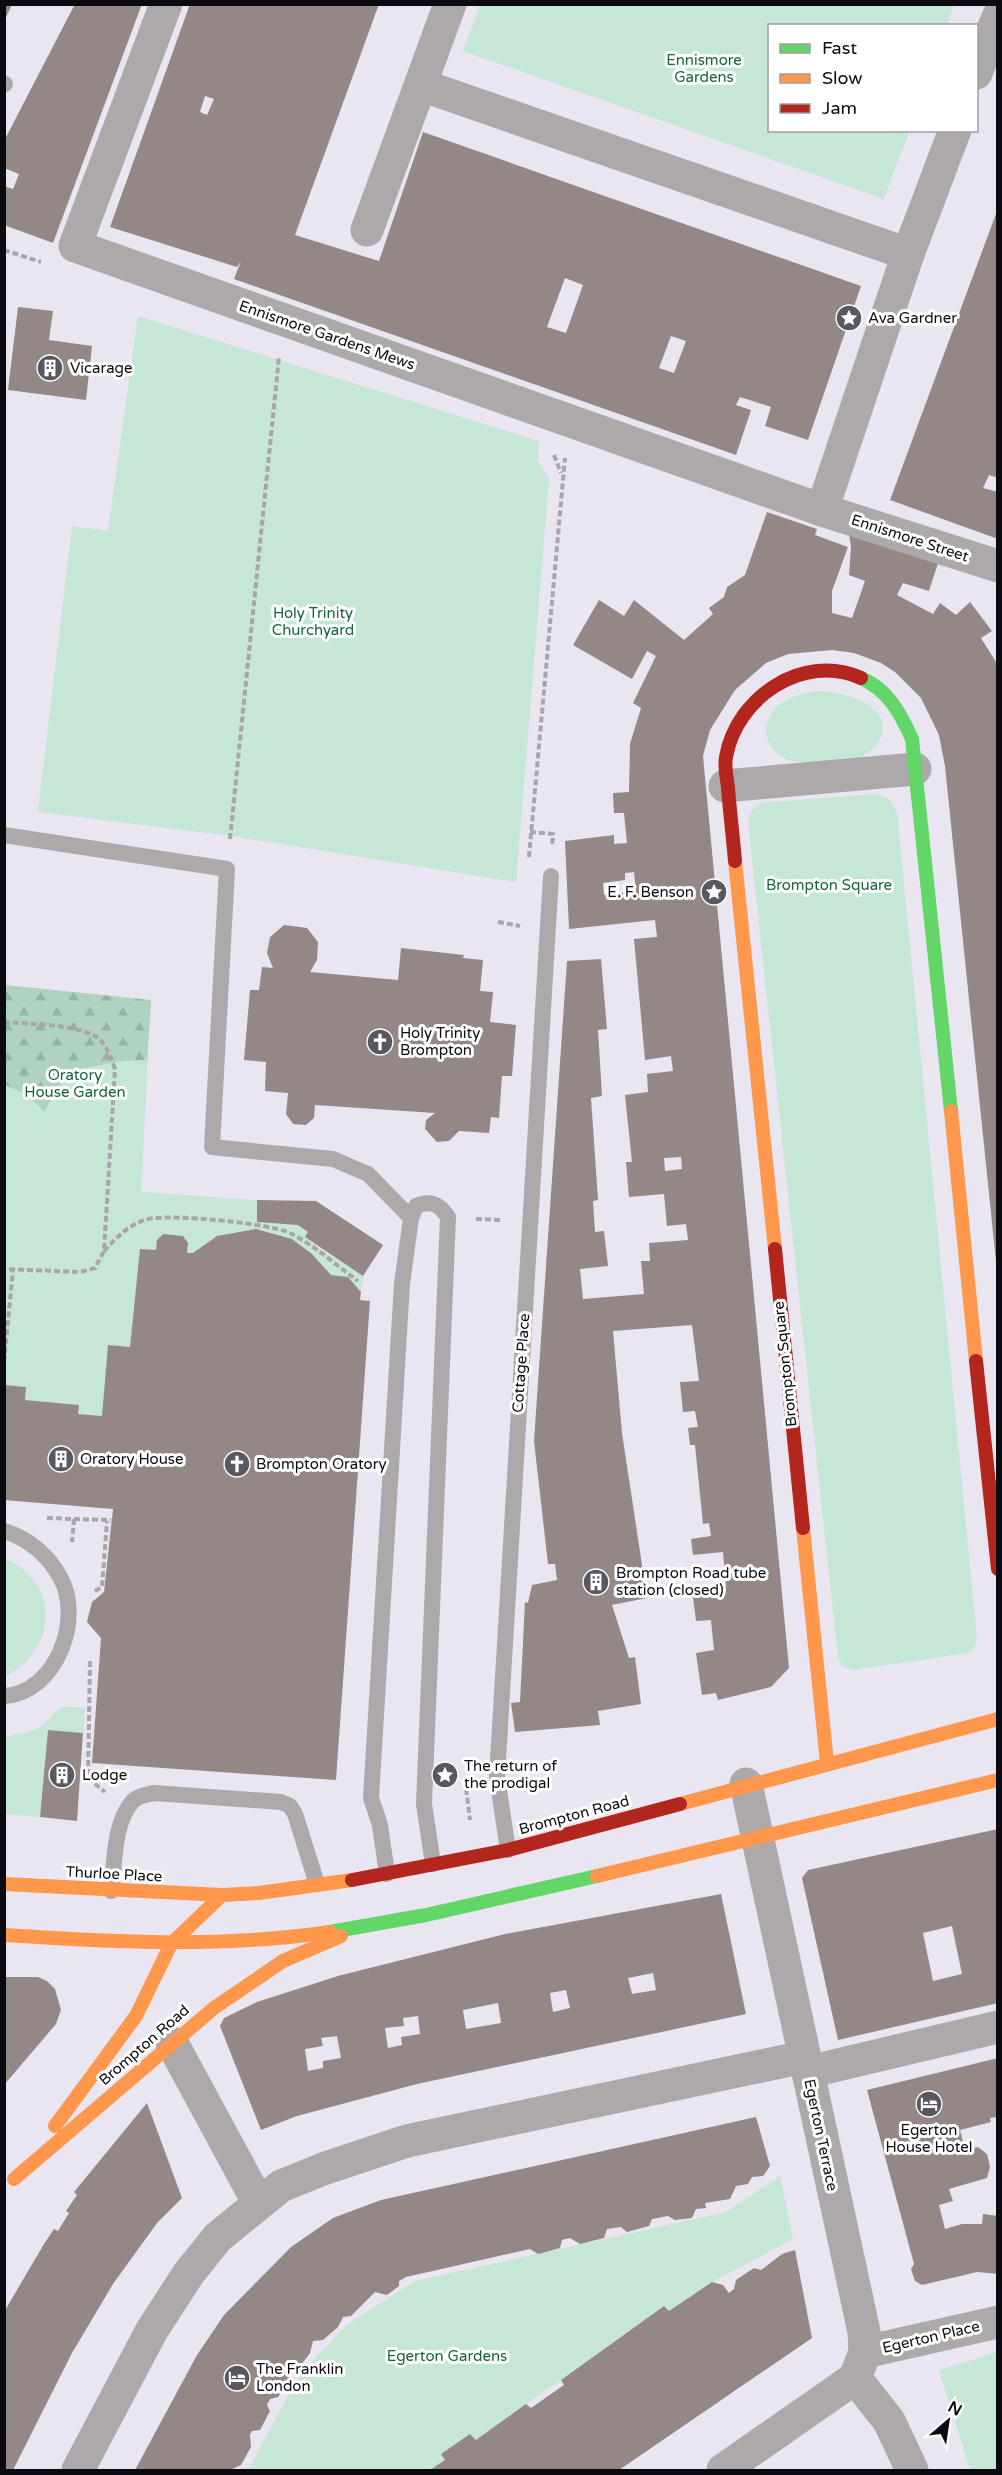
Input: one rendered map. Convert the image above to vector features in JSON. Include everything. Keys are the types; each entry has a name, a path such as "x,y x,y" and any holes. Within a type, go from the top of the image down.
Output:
{"main road":[{"name":"Brompton Square","path":"827,1763 725,786 725,759 732,733 749,706 785,678 809,672 836,671 864,678 886,694 902,716 912,739 998,1569"},
{"name":"Brompton Road","path":"4,2191 136,2016 171,1944 222,1895 259,1893 387,1874 508,1850 747,1784 998,1719"},
{"name":"Brompton Road","path":"14,2179 214,2008 284,1961 320,1943 373,1926 757,1839 998,1780"},
{"name":"Thurloe Place","path":"4,1884 222,1895"},
{"name":"Brompton Road","path":"171,1944 258,1941 373,1926"},
{"path":"4,1935 171,1944"}],"street":[{"name":"Ennismore Gardens Mews","path":"166,4 75,246 822,510"},
{"path":"367,230 450,4"},
{"path":"978,68 998,17"},
{"path":"421,85 908,255"},
{"path":"822,510 908,255 954,132"},
{"name":"Ennismore Street","path":"822,510 998,566"},
{"path":"725,786 915,769"},
{"name":"Egerton Terrace","path":"747,1784 864,2332 860,2365"},
{"path":"78,2470 152,2330 183,2283 218,2237 258,2202 281,2186 323,2169 407,2141 998,2027"},
{"path":"172,2043 258,2202"},
{"name":"Egerton Place","path":"860,2365 998,2322"},
{"path":"723,2470 860,2365 912,2470"}],"lane":[{"path":"4,835 227,869 212,1147 333,1159 368,1174 411,1218"},
{"name":"Cottage Place","path":"508,1850 497,1777 551,876"},
{"path":"387,1874 380,1825 371,1798 402,1284 411,1218 416,1206 427,1202 439,1205 448,1217 424,1804 434,1864"},
{"path":"4,1531 17,1535 43,1554 61,1578 69,1614 62,1650 38,1685 15,1695 4,1696"},
{"path":"111,1891 121,1823 133,1801 140,1796 154,1793 281,1803 290,1806 295,1814 317,1884"}],"path":[{"path":"227,869 280,350"},
{"path":"498,922 527,927"},
{"path":"4,1022 81,1030 99,1038 110,1053 115,1069 104,1251"},
{"path":"4,1269 80,1272 95,1268 104,1251 122,1232 148,1219 183,1217 289,1233 358,1281"},
{"path":"4,1362 13,1270"},
{"path":"74,1519 109,1521 102,1587 89,1594"},
{"path":"459,1810 477,1806"}],"green space":[{"name":"Ennismore Gardens","path":"480,4 954,5 947,24 768,24 768,132 909,132 884,199 463,51"},
{"name":"Holy Trinity Churchyard","path":"138,316 539,441 537,460 549,479 516,882 231,836 38,812 72,526 108,531"},
{"path":"815,691 851,697 873,708 880,717 883,727 880,739 872,750 860,757 821,763 791,761 776,752 767,738 766,730 771,714 789,699"},
{"name":"Brompton Square","path":"876,794 890,799 897,812 977,1639 974,1648 967,1653 854,1670 843,1667 838,1658 748,822 751,811 760,803"},
{"name":"Oratory House Garden","path":"4,985 151,1000 141,1192 257,1200 257,1222 298,1225 308,1232 305,1238 363,1276 361,1292 348,1277 331,1275 312,1254 292,1239 256,1229 217,1236 193,1253 187,1253 188,1243 183,1236 163,1234 157,1240 156,1250 140,1249 130,1347 108,1345 102,1416 78,1414 78,1405 25,1400 5,1385"},
{"path":"5,985 151,1000 147,1060 122,1061 75,1070 60,1085 44,1112 28,1095 5,1085"},
{"path":"5,1559 23,1570 36,1583 43,1600 46,1617 35,1651 22,1665 5,1677"},
{"path":"62,1706 85,1708 83,1733 48,1730 40,1817 5,1814 5,1737 38,1729"},
{"name":"Egerton Gardens","path":"780,2176 793,2239 712,2282 669,2311 664,2306 476,2440 470,2434 441,2454 445,2460 430,2470 248,2470 299,2375 348,2324 415,2281 726,2212"},
{"path":"997,2352 997,2470 970,2470 939,2370"}],"building":[{"path":"75,4 142,4 53,243 4,225 4,186 13,189 19,174 4,168 4,141"},
{"path":"190,4 379,4 295,235 379,261 423,132 861,286 808,440 765,426 771,407 740,397 736,405 751,410 736,455 234,279 241,261 237,267 110,227","holes":["205,96 214,99 207,115 200,112","565,278 583,285 566,333 547,327","671,336 686,341 674,373 659,368"]},
{"path":"4,5 12,5 4,21"},
{"path":"997,211 998,478 989,475 983,488 998,492 998,539 890,500"},
{"name":"Vicarage","path":"18,307 53,311 49,340 92,346 86,400 8,390"},
{"path":"767,512 817,529 815,535 848,547 832,591 832,613 852,618 865,581 849,575 851,547 848,526 940,557 929,591 903,583 897,595 933,614 940,603 956,615 970,602 992,631 981,638 998,665 998,1281 945,766 939,735 921,698 895,672 881,663 854,653 832,650 788,654 766,663 735,690 710,730 703,756 789,1668 771,1687 718,1700 716,1693 702,1695 696,1653 714,1650 711,1620 696,1621 692,1590 726,1586 723,1552 693,1555 691,1539 711,1536 709,1523 703,1524 695,1445 690,1445 688,1428 698,1427 695,1411 683,1412 680,1382 699,1381 692,1325 613,1331 622,1433 647,1598 612,1605 629,1658 635,1657 641,1704 598,1711 600,1725 515,1732 511,1703 520,1702 525,1602 528,1603 532,1585 557,1580 555,1564 548,1564 534,1441 567,961 601,959 607,1029 598,1030 602,1096 591,1098 598,1200 593,1201 595,1232 604,1231 608,1266 580,1269 583,1299 644,1294 641,1261 650,1261 649,1243 688,1240 686,1224 667,1226 664,1194 629,1197 626,1162 632,1162 625,1095 648,1092 647,1074 673,1071 671,1056 645,1060 634,939 657,937 655,920 569,929 565,841 614,835 614,844 627,843 624,813 614,813 613,793 629,792 630,744 641,708 633,703 656,656 647,651 632,679 573,645 599,600 624,616 634,600 684,640 713,614 709,608 724,597 727,587 745,575","holes":["634,872 636,891 604,895 603,883 625,880 625,873","681,1157 682,1169 665,1171 664,1158"]},
{"name":"Holy Trinity Brompton","path":"284,925 307,928 318,942 317,960 310,972 398,980 401,948 464,955 463,958 483,960 480,991 493,992 490,1022 516,1025 512,1076 502,1076 499,1118 491,1117 489,1133 459,1131 449,1141 437,1142 425,1129 426,1120 435,1113 315,1105 314,1118 306,1125 293,1124 286,1114 288,1093 265,1091 266,1062 244,1060 250,990 259,990 262,967 273,968 267,953 270,937"},
{"path":"257,1200 316,1201 383,1245 363,1276 305,1237 308,1232 298,1225 257,1222"},
{"name":"Brompton Oratory","path":"256,1229 292,1239 312,1254 331,1275 348,1277 361,1292 360,1300 370,1301 336,1780 92,1763 101,1638 87,1622 92,1602 104,1592 113,1509 4,1500 4,1385 26,1387 25,1400 79,1405 78,1414 102,1416 108,1345 130,1347 140,1249 156,1250 157,1240 163,1234 183,1236 188,1243 187,1253 193,1253 217,1236"},
{"name":"Lodge","path":"48,1730 83,1733 77,1821 40,1817"},
{"path":"998,1829 998,2003 838,2040 802,1878 808,1870","holes":["952,1926 962,1974 933,1981 923,1933"]},
{"path":"721,1894 746,2014 417,2084 297,2116 261,2130 220,2026 224,2018 257,2002 338,1976 505,1934","holes":["653,1973 656,1990 632,1994 628,1978","566,1990 570,2008 553,2012 550,1993","498,2003 501,2023 466,2029 463,2010","418,2016 420,2034 401,2037 402,2045 388,2048 385,2028 404,2026 403,2018","337,2036 341,2058 323,2061 323,2068 308,2071 305,2049 323,2046 321,2038"]},
{"path":"4,1977 38,1977 47,1981 55,1989 61,2010 56,2024 4,2085"},
{"path":"998,2058 998,2117 990,2118 991,2122 960,2130 965,2150 978,2147 987,2154 990,2167 987,2178 949,2189 953,2201 939,2205 945,2229 962,2224 982,2224 983,2214 998,2216 998,2274 977,2272 922,2285 915,2281 911,2269 914,2264 867,2090"},
{"path":"147,2103 182,2198 157,2223 113,2284 72,2353 13,2470 4,2470 4,2312 44,2244 54,2229 58,2231 69,2213 66,2211 77,2195 74,2192"},
{"path":"756,2117 770,2166 763,2176 752,2177 748,2184 736,2186 730,2199 705,2203 706,2208 696,2209 692,2218 675,2220 668,2216 652,2219 649,2226 627,2232 621,2227 607,2229 604,2238 580,2244 570,2238 562,2240 560,2248 538,2254 530,2249 406,2277 399,2281 399,2286 387,2295 375,2292 351,2316 343,2317 338,2327 323,2340 313,2341 310,2353 301,2365 293,2368 289,2374 289,2381 278,2397 270,2399 267,2405 270,2411 260,2430 252,2431 251,2447 241,2465 230,2470 135,2470 197,2355 224,2315 291,2247 333,2218 381,2200"},
{"path":"795,2250 812,2338 619,2470 430,2470 445,2460 441,2454 470,2434 476,2440 526,2404 531,2408 564,2385 561,2380 664,2306 669,2311 712,2282 723,2285 729,2293 734,2289 736,2280 754,2268 761,2270 782,2254"}],"traffic: fast":[{"path":"861,678 886,695 903,720 912,739 951,1111"},
{"path":"330,1932 426,1915 597,1876"}],"traffic: slow":[{"path":"735,861 775,1249"},
{"path":"951,1111 976,1361"},
{"path":"803,1528 827,1763"},
{"path":"680,1804 998,1719"},
{"path":"597,1876 998,1780"},
{"path":"4,1884 222,1895 259,1893 352,1880"},
{"path":"55,2126 136,2016 171,1944 222,1895"},
{"path":"4,1935 86,1940 208,1942 330,1932"},
{"path":"14,2179 214,2008 283,1961 341,1936"}],"traffic: jam":[{"path":"735,861 725,761 732,736 743,716 758,699 795,676 817,671 839,672 861,678"},
{"path":"775,1249 803,1528"},
{"path":"976,1361 998,1569"},
{"path":"352,1880 508,1850 680,1804"}],"place":[{"name":"Ava Gardner","path":"849,318"},
{"name":"Vicarage","path":"50,368"},
{"name":"E. F. Benson","path":"714,892"},
{"name":"Holy Trinity Brompton","path":"380,1042"},
{"name":"Oratory House","path":"61,1459"},
{"name":"Brompton Oratory","path":"237,1464"},
{"name":"Brompton Road tube station (closed)","path":"596,1582"},
{"name":"Lodge","path":"62,1775"},
{"name":"The return of the prodigal","path":"445,1775"},
{"name":"Egerton House Hotel","path":"929,2104"},
{"name":"The Franklin London","path":"237,2378"}]}
